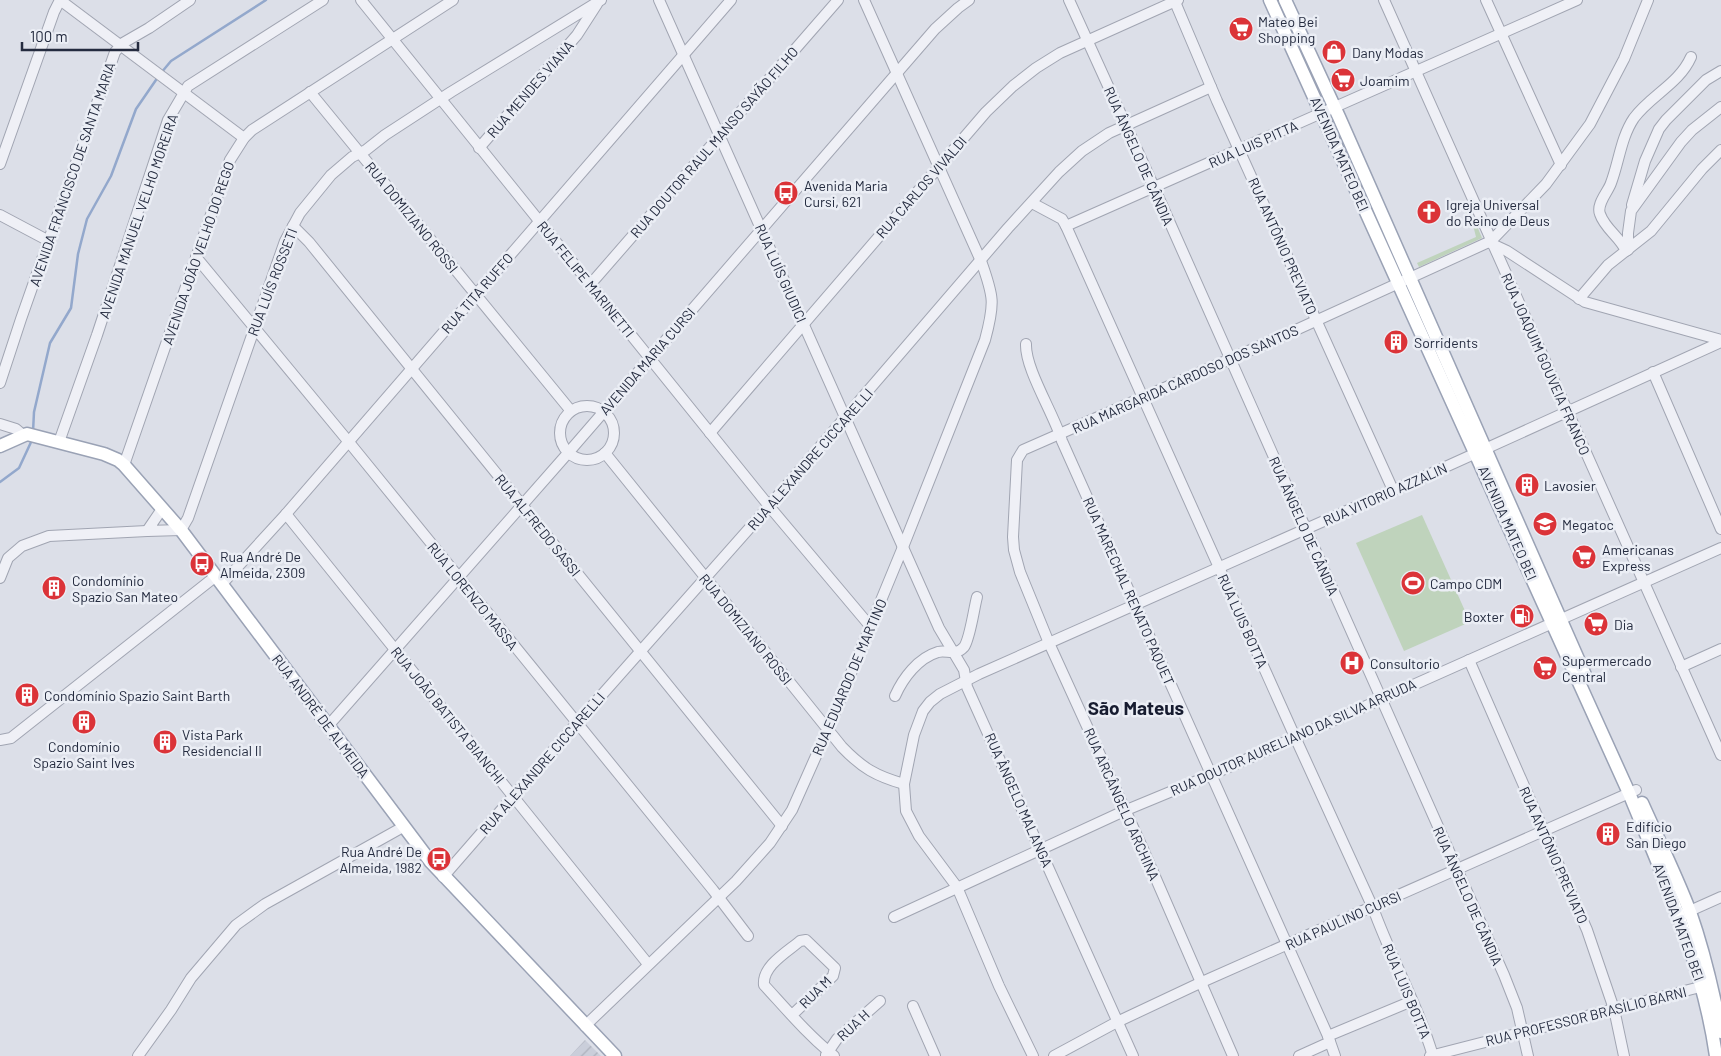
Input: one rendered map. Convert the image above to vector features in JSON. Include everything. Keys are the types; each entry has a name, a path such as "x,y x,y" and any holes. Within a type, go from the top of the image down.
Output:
{"main road":[{"name":"AVENIDA MATEO BEI","path":"1270,0 1322,114 1404,280 1633,791 1684,913 1721,1034"},
{"name":"AVENIDA MATEO BEI","path":"1285,0 1335,108 1404,280"},
{"name":"RUA ANDRÉ DE ALMEIDA","path":"25,435 43,438 112,457 124,465 181,530 443,877 615,1056"},
{"path":"0,446 25,435"},
{"name":"AVENIDA MATEO BEI","path":"1707,985 1716,1056"}],"street":[{"path":"0,164 54,12 60,0 244,138"},
{"name":"AVENIDA FRANCISCO DE SANTA MARIA","path":"0,383 115,52 121,45 190,0"},
{"name":"AVENIDA MANUEL VELHO MOREIRA","path":"58,442 103,317 168,120 183,92 188,86 323,0"},
{"name":"RUA FELIPE MARINETTI","path":"361,0 769,506 870,626"},
{"name":"AVENIDA JOÃO VELHO DO REGO","path":"124,465 230,160 244,138 252,130 453,0"},
{"name":"RUA LUÍS GIUDICI","path":"660,0 903,546"},
{"name":"RUA TITA RUFFO","path":"0,740 12,738 219,580 286,514 730,0"},
{"name":"RUA DOUTOR RAUL MANSO SAYÃO FILHO","path":"589,283 595,279 838,0"},
{"name":"RUA EDUARDO DE MARTINO","path":"585,1026 648,964 719,899 759,856 792,810 828,729 903,546 988,330 993,308 991,287 864,0"},
{"name":"AVENIDA MARIA CURSI","path":"328,726 604,412 936,29 969,0"},
{"name":"RUA ÂNGELO DE CÂNDIA","path":"1069,0 1504,975 1516,1008 1528,1056"},
{"name":"RUA JOAQUIM GOUVEIA FRANCO","path":"1384,0 1721,756"},
{"path":"1486,0 1561,165"},
{"name":"RUA LUIS PITTA","path":"1066,226 1577,0"},
{"path":"1648,0 1624,59 1590,124 1546,184 1491,242 1579,299 1600,308 1698,332 1721,341"},
{"name":"RUA LUÍS ROSSETI","path":"181,530 188,518 285,241 300,213 331,175 352,157 440,99 600,1"},
{"name":"RUA MENDES VIANA","path":"479,148 580,30 600,1"},
{"name":"RUA CARLOS VIVALDI","path":"710,433 986,112 1013,86 1036,68 1060,53 1177,1"},
{"name":"RUA ANTÔNIO PREVIATO","path":"1177,1 1212,87 1393,490"},
{"name":"RUA MENDES VIANA","path":"568,20 577,23 580,30"},
{"path":"1627,250 1603,220 1599,207 1613,178 1624,140 1632,122 1647,105 1682,74 1691,57"},
{"path":"1627,250 1631,211 1642,168 1660,129 1666,120 1706,80 1721,71"},
{"name":"RUA ALEXANDRE CICCARELLI","path":"443,877 576,723 706,579 1008,228 1059,172 1094,142 1212,87"},
{"name":"RUA DOMIZIANO ROSSI","path":"310,92 571,411"},
{"path":"1631,211 1681,142 1692,130 1721,107"},
{"path":"1579,299 1592,281 1608,265 1657,226 1702,169 1721,150"},
{"name":"RUA LUIS BOTTA","path":"1032,203 1062,219 1066,226 1373,908 1412,1001 1432,1056"},
{"path":"0,215 49,242"},
{"name":"RUA ALFREDO SASSI","path":"293,226 309,242 782,826"},
{"name":"RUA MARGARIDA CARDOSO DOS SANTOS","path":"1019,457 1023,450 1491,242"},
{"name":"RUA LORENZO MASSA","path":"196,257 348,441 748,936"},
{"name":"RUA VITORIO AZZALIN","path":"1033,1056 999,986 957,887 919,836 906,811 904,784 914,734 930,702 940,694 966,680 1568,412 1721,341"},
{"name":"RUA MARECHAL RENATO PAQUET","path":"1026,344 1027,358 1335,1056"},
{"path":"1653,372 1721,529"},
{"path":"588,405 604,412 614,428 611,446 605,453 590,460 582,460 568,453 560,439 560,431 561,423 571,411 588,405"},
{"path":"0,424 16,429 25,435"},
{"name":"RUA DOMIZIANO ROSSI","path":"605,453 848,753 865,769 877,776 904,784"},
{"name":"RUA ARCÂNGELO ARCHINA","path":"1019,457 1017,460 1014,503 1014,550 1020,572 1049,643 1202,982 1233,1056"},
{"path":"147,531 162,508"},
{"name":"RUA JOÃO BATISTA BIANCHI","path":"286,514 648,964"},
{"path":"0,578 8,558 22,546 50,536 181,530"},
{"name":"RUA ÂNGELO MALANGA","path":"903,546 938,628 964,670 967,687 1041,849 1116,1022 1133,1056"},
{"name":"RUA DOUTOR AURELIANO DA SILVA ARRUDA","path":"894,917 1124,811 1211,775 1721,548"},
{"path":"895,696 905,678 918,664 938,652 953,653 960,650 966,643 977,598"},
{"path":"1681,667 1721,650"},
{"name":"RUA ANTÔNIO PREVIATO","path":"1469,660 1587,930 1614,1009 1624,1056"},
{"name":"RUA PAULINO CURSI","path":"1054,1056 1116,1022 1202,982 1373,908 1456,869 1633,791"},
{"path":"138,1056 172,1010 191,978 236,925 264,904 404,827"},
{"path":"1684,913 1721,897"},
{"name":"RUA M","path":"803,940 809,942 835,968 833,976 792,1016 764,985 764,979 768,970 803,940"},
{"name":"RUA PROFESSOR BRASÍLIO BARNI","path":"1432,1056 1707,985"},
{"name":"RUA H","path":"829,1054 837,1040 880,1001"},
{"path":"1299,1056 1329,1039 1412,1001"},
{"path":"913,1006 935,1056"},
{"path":"792,1016 829,1054"}],"shaded area":[{"path":"585,1040 601,1056 570,1056"}],"green space":[{"path":"1469,207 1482,238 1419,267 1417,263 1476,237 1464,209"},
{"name":"Campo CDM","path":"1422,515 1470,622 1404,651 1356,543"}],"waterway":[{"path":"161,73 171,61 266,0"},
{"path":"33,432 34,412 50,343 71,308 78,254 87,219 111,176 136,109 158,77"},
{"path":"0,482 19,468 32,440"}],"place":[{"name":"Mateo Bei Shopping","path":"1241,29"},
{"name":"Dany Modas","path":"1334,52"},
{"name":"Joamim","path":"1343,80"},
{"name":"Avenida Maria Cursi, 621","path":"786,193"},
{"name":"Igreja Universal do Reino de Deus","path":"1429,212"},
{"name":"Sorridents","path":"1396,342"},
{"name":"Lavosier","path":"1527,485"},
{"name":"Megatoc","path":"1545,524"},
{"name":"Americanas Express","path":"1584,557"},
{"name":"Rua André De Almeida, 2309","path":"202,564"},
{"name":"Campo CDM","path":"1413,583"},
{"name":"Condomínio Spazio San Mateo","path":"54,588"},
{"name":"Boxter","path":"1522,616"},
{"name":"Dia","path":"1596,624"},
{"name":"Consultorio","path":"1352,663"},
{"name":"Supermercado Central","path":"1545,668"},
{"name":"Condomínio Spazio Saint Barth","path":"27,695"},
{"name":"Condomínio Spazio Saint Ives","path":"84,722"},
{"name":"Vista Park Residencial II","path":"165,742"},
{"name":"Edifício San Diego","path":"1608,834"},
{"name":"Rua André De Almeida, 1982","path":"439,859"}],"district":[{"name":"São Mateus","path":"1136,707"}]}
